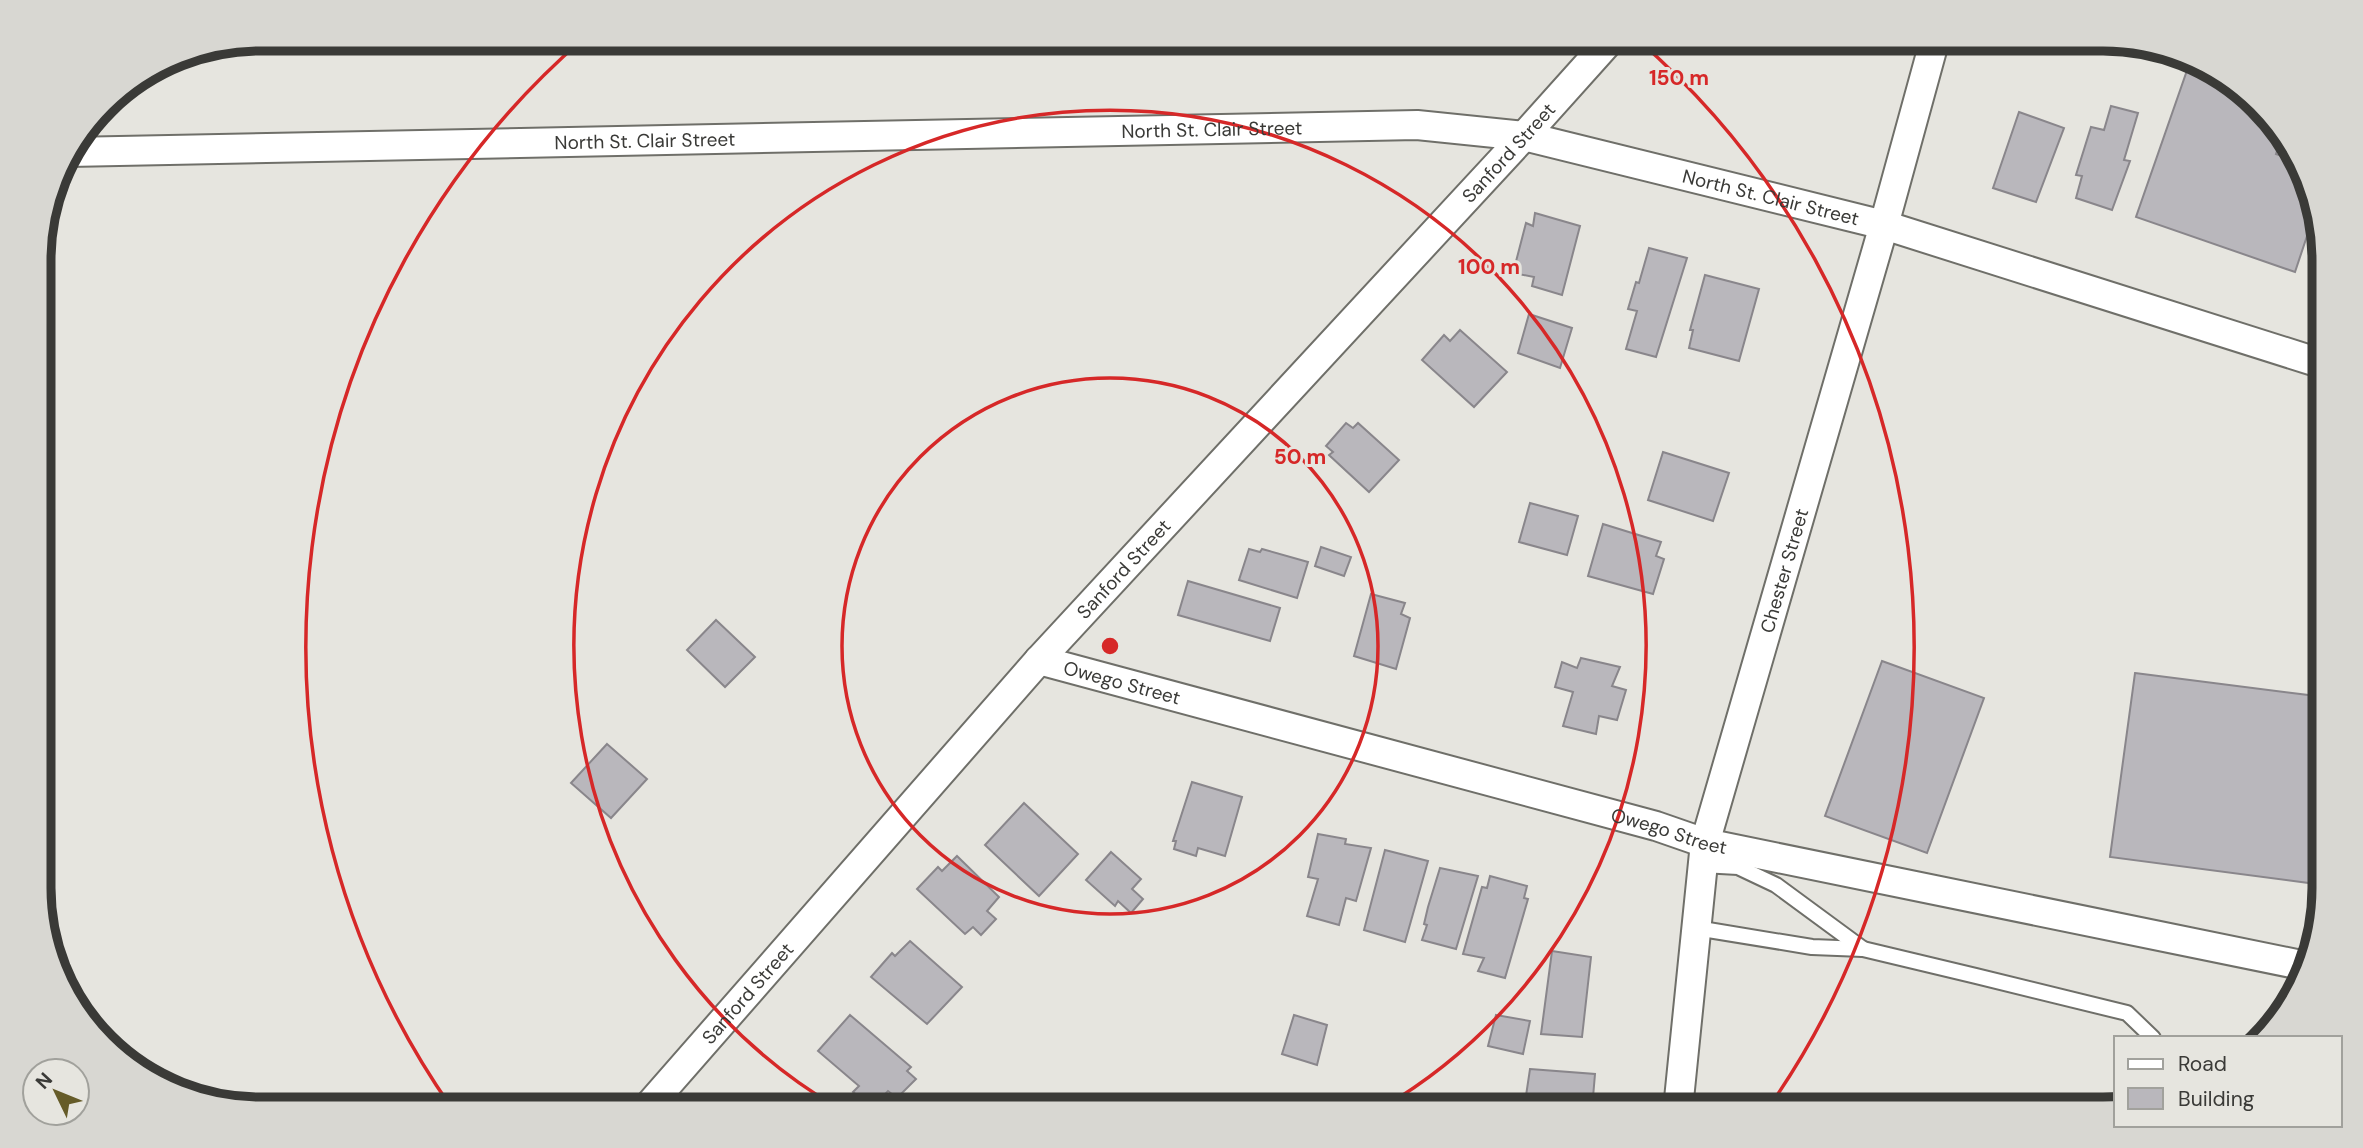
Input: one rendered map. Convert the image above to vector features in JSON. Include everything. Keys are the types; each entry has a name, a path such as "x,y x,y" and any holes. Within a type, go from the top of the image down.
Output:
{"street":[{"name":"Sanford Street","path":"656,1097 1038,660 1524,136 1599,51"},
{"name":"Chester Street","path":"1679,1097 1703,854 1931,51"},
{"name":"North St. Clair Street","path":"81,152 1417,125 1524,136 1884,225 2312,361"},
{"name":"Owego Street","path":"1038,660 1656,826 1703,854 2297,964"}],"lane":[{"path":"1703,854 1776,885 1863,950"},
{"path":"1696,928 1812,947 1863,950 2127,1013 2151,1036"}],"building":[{"path":"2188,69 2219,86 2241,103 2277,144 2276,154 2285,157 2301,193 2309,229 2295,272 2136,217"},
{"path":"2111,106 2138,113 2124,160 2130,161 2112,210 2076,198 2082,176 2076,175 2091,127 2104,130"},
{"path":"2019,112 2064,128 2036,202 1993,188"},
{"path":"1535,213 1580,226 1562,295 1532,286 1534,277 1513,273 1526,223 1533,226"},
{"path":"1649,248 1687,258 1656,357 1626,349 1637,311 1628,309"},
{"path":"1705,275 1759,289 1739,361 1689,348 1693,330 1690,330"},
{"path":"1529,314 1572,328 1560,368 1518,353"},
{"path":"1460,330 1507,372 1474,407 1422,360 1444,335 1450,341"},
{"path":"1346,423 1353,428 1358,423 1399,460 1369,492 1329,455 1333,452 1326,446"},
{"path":"1663,452 1729,473 1713,521 1648,500"},
{"path":"1530,503 1578,516 1567,555 1519,542"},
{"path":"1603,524 1661,542 1656,556 1664,559 1653,594 1588,576"},
{"path":"1321,547 1351,557 1344,576 1315,566"},
{"path":"1249,549 1260,552 1262,549 1308,562 1297,598 1239,580"},
{"path":"1188,581 1280,608 1270,641 1178,615"},
{"path":"1371,594 1405,603 1401,614 1410,618 1396,669 1354,656"},
{"path":"716,620 755,657 725,687 687,650"},
{"path":"1581,658 1620,667 1612,686 1626,690 1617,720 1599,716 1596,734 1563,726 1573,692 1555,687 1562,662 1577,668"},
{"path":"1882,661 1984,698 1927,853 1825,816"},
{"path":"2135,673 2312,695 2312,883 2110,857"},
{"path":"607,744 647,779 611,818 571,783"},
{"path":"1192,782 1242,797 1225,856 1198,848 1196,856 1174,849 1176,841 1173,841"},
{"path":"1024,803 1078,854 1039,896 985,845"},
{"path":"1318,834 1346,839 1345,844 1371,848 1356,901 1346,898 1339,925 1307,916 1318,879 1308,877"},
{"path":"1385,850 1428,861 1405,942 1364,930"},
{"path":"1111,852 1141,879 1132,889 1143,899 1131,913 1118,901 1115,906 1086,880"},
{"path":"957,856 999,897 987,911 996,919 981,935 973,927 965,934 917,889 938,867 942,871"},
{"path":"1440,868 1478,876 1456,949 1422,940 1427,925 1424,924 1428,907"},
{"path":"1490,876 1527,886 1524,898 1528,899 1505,978 1478,971 1484,958 1463,954 1482,887 1487,888"},
{"path":"910,941 962,987 927,1024 871,977 892,953 895,956"},
{"path":"1552,951 1591,957 1582,1037 1541,1034"},
{"path":"850,1015 911,1067 907,1071 916,1079 898,1097 888,1091 886,1093 892,1097 859,1097 853,1092 859,1086 818,1051"},
{"path":"1294,1015 1327,1025 1317,1065 1282,1054"},
{"path":"1496,1015 1530,1021 1523,1054 1488,1046"},
{"path":"1530,1069 1595,1074 1593,1097 1526,1097"}]}
